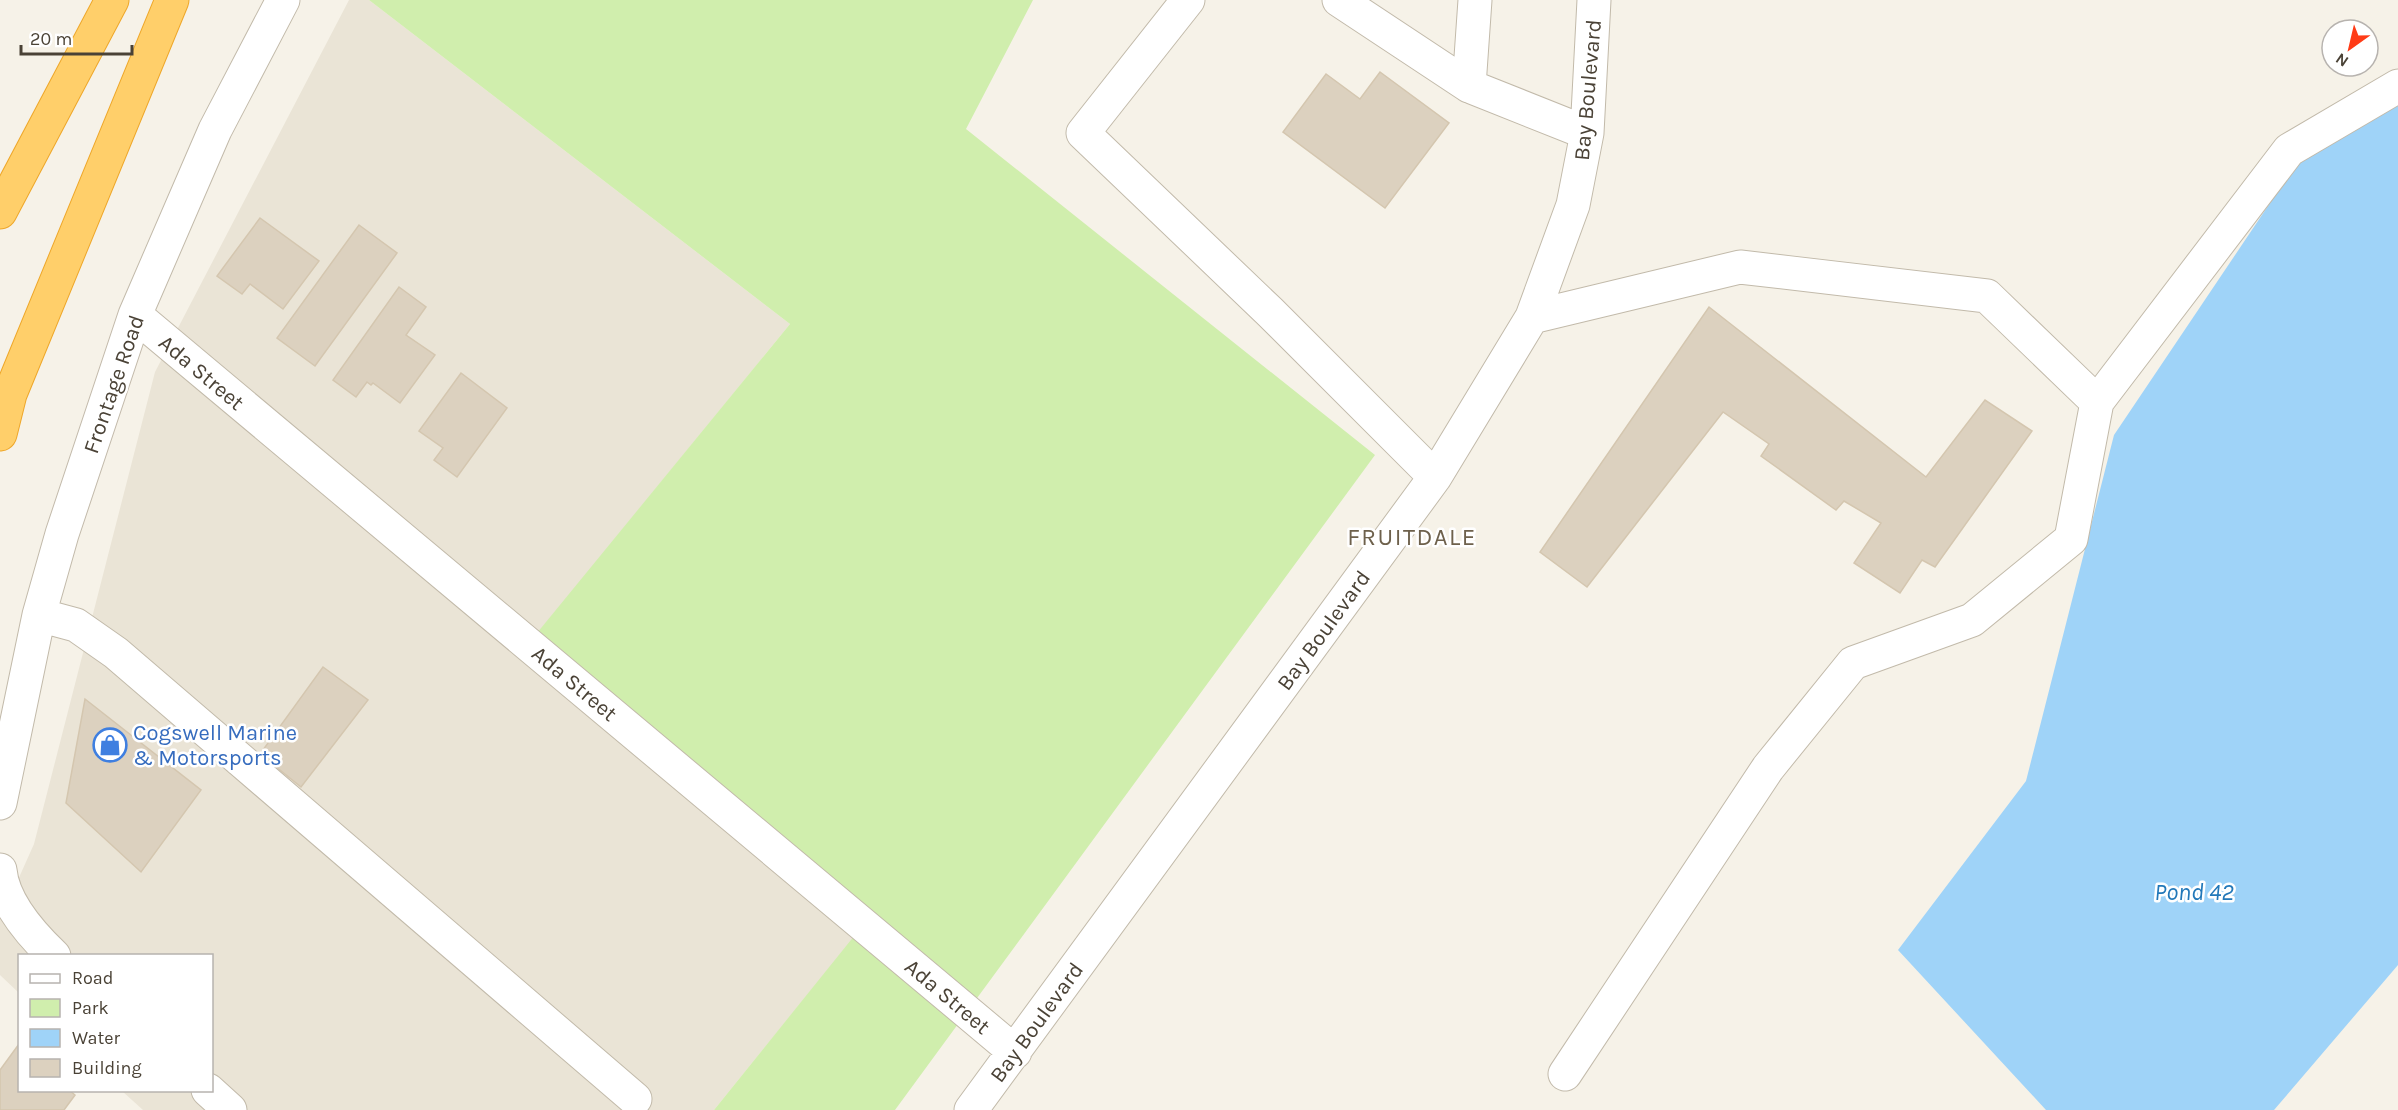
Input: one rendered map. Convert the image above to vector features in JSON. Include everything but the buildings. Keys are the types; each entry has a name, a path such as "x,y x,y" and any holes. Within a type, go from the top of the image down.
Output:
{"highway":[{"path":"0,212 112,0"},
{"path":"0,434 10,394 172,0"}],"street":[{"name":"Frontage Road","path":"1,796 39,615 62,534 135,315 215,130 283,0"},
{"path":"1188,0 1083,133 1262,304 1435,477"},
{"path":"1338,0 1469,86 1587,133"},
{"path":"1469,86 1475,0"},
{"name":"Bay Boulevard","path":"971,1110 1435,477 1532,317 1573,206 1587,133 1594,0"},
{"path":"1565,1074 1768,768 1853,663 1972,620 2071,539 2097,402 2289,150 2398,86"},
{"path":"1532,317 1740,267 1987,296 2097,402"},
{"name":"Ada Street","path":"135,315 1015,1052"},
{"path":"39,615 76,625 116,653 635,1099"},
{"path":"0,870 1,880 20,917 52,954"},
{"path":"210,1092 230,1110"}],"shaded area":[{"path":"349,0 369,0 790,324 529,644 864,925 714,1110 143,1110 123,1092 213,1092 213,954 18,954 18,992 0,975 0,920 34,844 155,372"}],"green space":[{"path":"369,0 1033,0 966,129 1375,455 895,1110 714,1110 863,925 528,644 790,324"}],"water":[{"name":"Pond 42","path":"2398,102 2398,965 2274,1110 2046,1110 1898,950 2026,781 2114,435 2301,157"}],"place":[{"name":"Cogswell Marine & Motorsports","path":"110,745"}],"district":[{"name":"FRUITDALE","path":"1412,537"}]}
